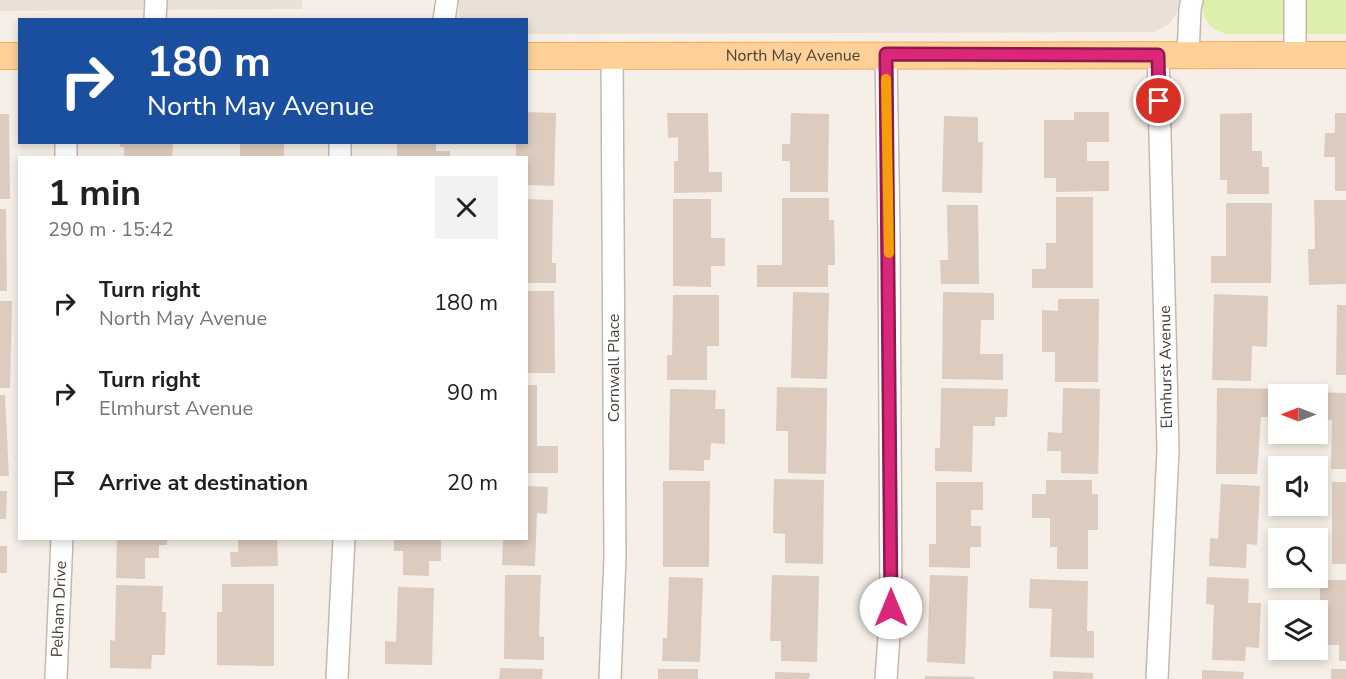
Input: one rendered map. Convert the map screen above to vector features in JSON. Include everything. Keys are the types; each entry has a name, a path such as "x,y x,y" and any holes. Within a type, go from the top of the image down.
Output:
{"main road":[{"name":"North May Avenue","path":"528,56 1346,55"},
{"path":"0,56 18,56"}],"street":[{"path":"155,18 156,0"},
{"path":"444,18 447,0"},
{"path":"1188,55 1192,0"},
{"path":"1295,0 1295,55"},
{"path":"886,54 891,608 886,679"},
{"name":"Elmhurst Avenue","path":"1157,679 1168,450 1158,55"},
{"name":"Cornwall Place","path":"610,679 615,557 612,56"},
{"name":"Pelham Drive","path":"56,679 62,540"},
{"path":"337,679 344,540"}],"shaded area":[{"path":"0,0 302,0 302,9 0,11"},
{"path":"459,0 1180,0 1177,13 1169,24 1154,32 528,34 528,18 460,18"}],"green space":[{"path":"1203,0 1346,0 1346,34 1227,34 1215,29 1205,18"}],"building":[{"path":"528,112 556,113 554,186 528,185 528,156 516,156 516,144 528,144"},
{"path":"1074,112 1109,112 1109,142 1087,142 1087,161 1109,161 1109,191 1056,192 1056,178 1044,178 1044,120 1074,120"},
{"path":"667,113 708,113 709,172 722,172 722,192 674,193 674,161 678,161 678,137 668,138"},
{"path":"791,113 829,114 828,192 790,192 790,161 782,161 782,144 790,144"},
{"path":"1252,113 1252,151 1262,151 1262,167 1269,167 1269,194 1227,194 1227,180 1220,180 1220,114"},
{"path":"1335,113 1346,113 1346,191 1335,191 1335,157 1324,157 1325,133 1335,133"},
{"path":"0,114 9,114 10,199 0,199"},
{"path":"944,116 978,117 978,142 983,142 982,193 942,192"},
{"path":"121,144 173,144 172,156 124,156 124,147 120,147"},
{"path":"240,144 284,144 284,156 240,156"},
{"path":"397,144 436,144 436,151 450,151 450,156 397,156"},
{"path":"1056,197 1093,197 1093,288 1032,288 1032,269 1046,269 1046,243 1056,243"},
{"path":"782,198 829,198 829,220 834,220 835,265 828,265 828,287 757,287 757,265 782,265"},
{"path":"528,199 553,200 552,263 556,263 556,283 528,283"},
{"path":"673,199 711,199 711,238 725,238 725,266 711,266 711,287 673,286"},
{"path":"1314,200 1346,200 1346,284 1309,285 1308,249 1315,249"},
{"path":"1226,203 1272,203 1271,283 1211,283 1211,256 1226,256"},
{"path":"947,205 978,205 979,284 941,284 940,260 948,260"},
{"path":"0,209 6,209 7,291 0,291"},
{"path":"528,291 554,291 555,373 528,373"},
{"path":"793,292 829,293 827,379 791,378"},
{"path":"943,292 994,293 994,320 981,320 980,354 1003,354 1003,380 942,379"},
{"path":"1214,294 1268,296 1267,347 1252,346 1251,381 1212,380"},
{"path":"673,295 719,295 719,346 707,346 707,380 667,380 667,355 672,355"},
{"path":"1058,299 1099,299 1098,382 1055,382 1055,352 1042,352 1042,310 1058,311"},
{"path":"0,301 12,301 10,388 0,388"},
{"path":"1337,305 1346,305 1346,375 1336,375"},
{"path":"528,385 537,385 537,446 558,446 558,473 528,473"},
{"path":"777,387 827,388 826,474 788,473 788,431 776,431"},
{"path":"941,388 1008,389 1007,417 995,417 995,426 973,426 972,472 935,471 935,448 940,448"},
{"path":"1063,388 1100,389 1098,474 1061,473 1061,451 1047,451 1048,432 1062,433"},
{"path":"1217,388 1268,389 1268,417 1261,417 1257,474 1216,474"},
{"path":"670,389 716,390 715,409 725,409 725,444 711,443 710,460 704,460 704,471 669,470"},
{"path":"1328,392 1346,393 1346,469 1331,469 1332,420 1328,420"},
{"path":"0,395 5,395 9,476 0,476"},
{"path":"774,479 824,480 823,564 785,563 785,534 773,533"},
{"path":"1046,480 1092,480 1092,494 1098,494 1098,530 1088,530 1088,569 1057,569 1057,547 1050,547 1050,518 1032,518 1032,494 1046,494"},
{"path":"663,481 710,481 709,567 663,567"},
{"path":"936,482 983,482 983,510 971,510 971,526 981,526 981,547 970,547 970,568 929,567 929,544 936,544"},
{"path":"1332,482 1346,482 1346,564 1332,564"},
{"path":"1221,484 1260,486 1257,545 1247,544 1246,568 1209,566 1210,538 1218,539"},
{"path":"528,486 548,487 547,514 537,513 535,566 502,565 503,540 528,540"},
{"path":"0,491 7,491 6,519 0,519"},
{"path":"117,540 167,540 167,545 159,545 159,558 145,558 145,579 116,578"},
{"path":"238,540 277,540 278,566 231,567 230,552 238,552"},
{"path":"394,540 441,540 441,561 429,561 429,576 403,575 403,551 394,551"},
{"path":"0,546 7,546 7,573 0,573"},
{"path":"505,575 541,575 539,636 544,637 544,660 504,659"},
{"path":"772,575 819,576 817,662 781,661 781,641 770,641"},
{"path":"930,575 968,576 965,664 927,662"},
{"path":"669,577 703,578 700,662 662,661 663,638 667,638"},
{"path":"1207,577 1249,579 1248,603 1261,603 1259,648 1246,647 1245,661 1212,660 1214,605 1206,604"},
{"path":"1030,579 1088,581 1087,631 1094,631 1094,658 1050,657 1052,609 1029,608"},
{"path":"1328,580 1346,580 1346,661 1339,661 1339,645 1328,645 1328,600 1320,600 1320,588 1328,588"},
{"path":"222,584 274,584 274,666 217,665 217,612 222,612"},
{"path":"116,585 163,586 162,612 166,612 165,655 152,655 151,669 110,668 110,640 115,641"},
{"path":"398,587 434,588 432,665 385,664 385,641 396,642"},
{"path":"500,668 543,669 542,679 499,679"},
{"path":"658,669 698,669 698,679 658,679"},
{"path":"1331,669 1346,669 1346,679 1331,679"},
{"path":"1202,670 1244,672 1243,679 1202,679"},
{"path":"1053,671 1093,673 1093,679 1053,679"},
{"path":"775,672 810,673 809,679 775,679"},
{"path":"925,676 974,677 974,679 925,679"}],"slow traffic":[{"path":"886,79 889,253"}],"route":[{"path":"891,608 886,54 1158,55 1159,101"}]}
